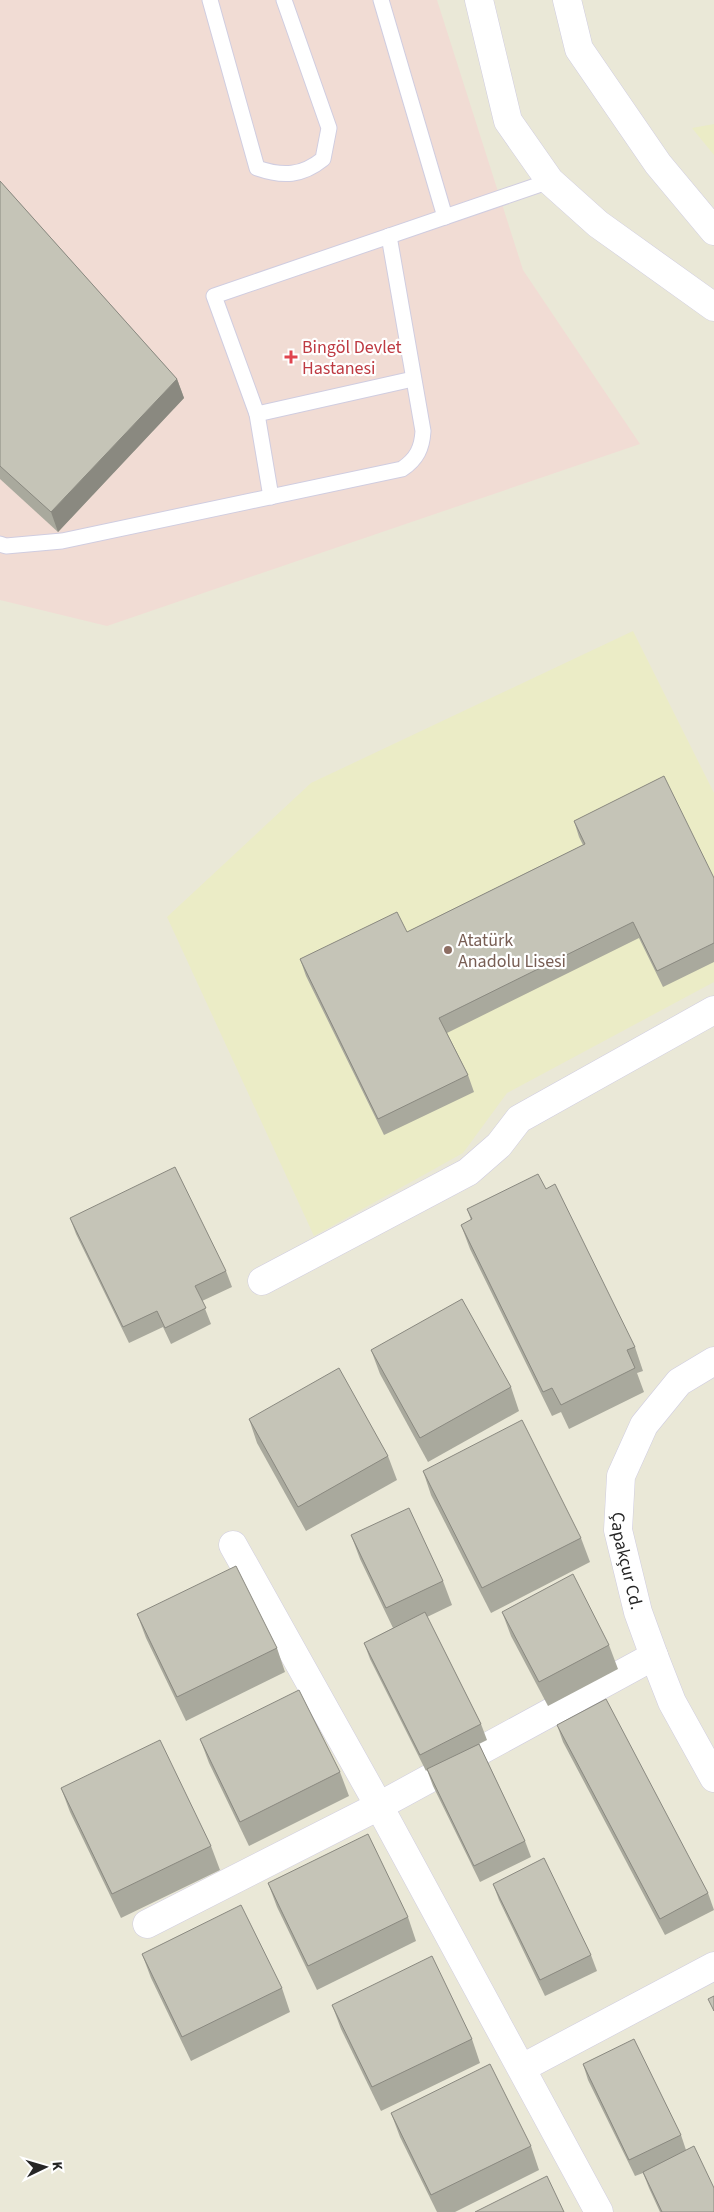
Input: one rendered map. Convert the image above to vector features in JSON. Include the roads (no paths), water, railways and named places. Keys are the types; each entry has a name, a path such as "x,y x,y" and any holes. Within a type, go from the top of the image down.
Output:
{"street":[{"path":"479,0 508,122 550,181 598,224 714,307"},
{"path":"567,0 579,49 658,164 714,231"},
{"path":"262,1281 468,1172 499,1145 519,1119 714,1010"},
{"name":"Çapakçur Cd.","path":"714,1361 680,1382 644,1425 621,1476 618,1530 638,1612 654,1656 672,1702 714,1778"},
{"path":"233,1545 379,1806 600,2212"},
{"path":"147,1924 379,1806 654,1656"},
{"path":"522,2068 714,1966"}],"lane":[{"path":"210,0 257,168 270,173 289,174 310,169 323,158 329,128 284,0"},
{"path":"381,0 446,217"},
{"path":"271,497 257,414 214,296 550,181"},
{"path":"0,544 6,546 62,541 402,469 411,463 422,443 423,431 389,236"},
{"path":"257,414 413,379"}],"place":[{"name":"Bingöl Devlet Hastanesi","path":"291,357"},
{"name":"Atatürk Anadolu Lisesi","path":"448,950"}]}
